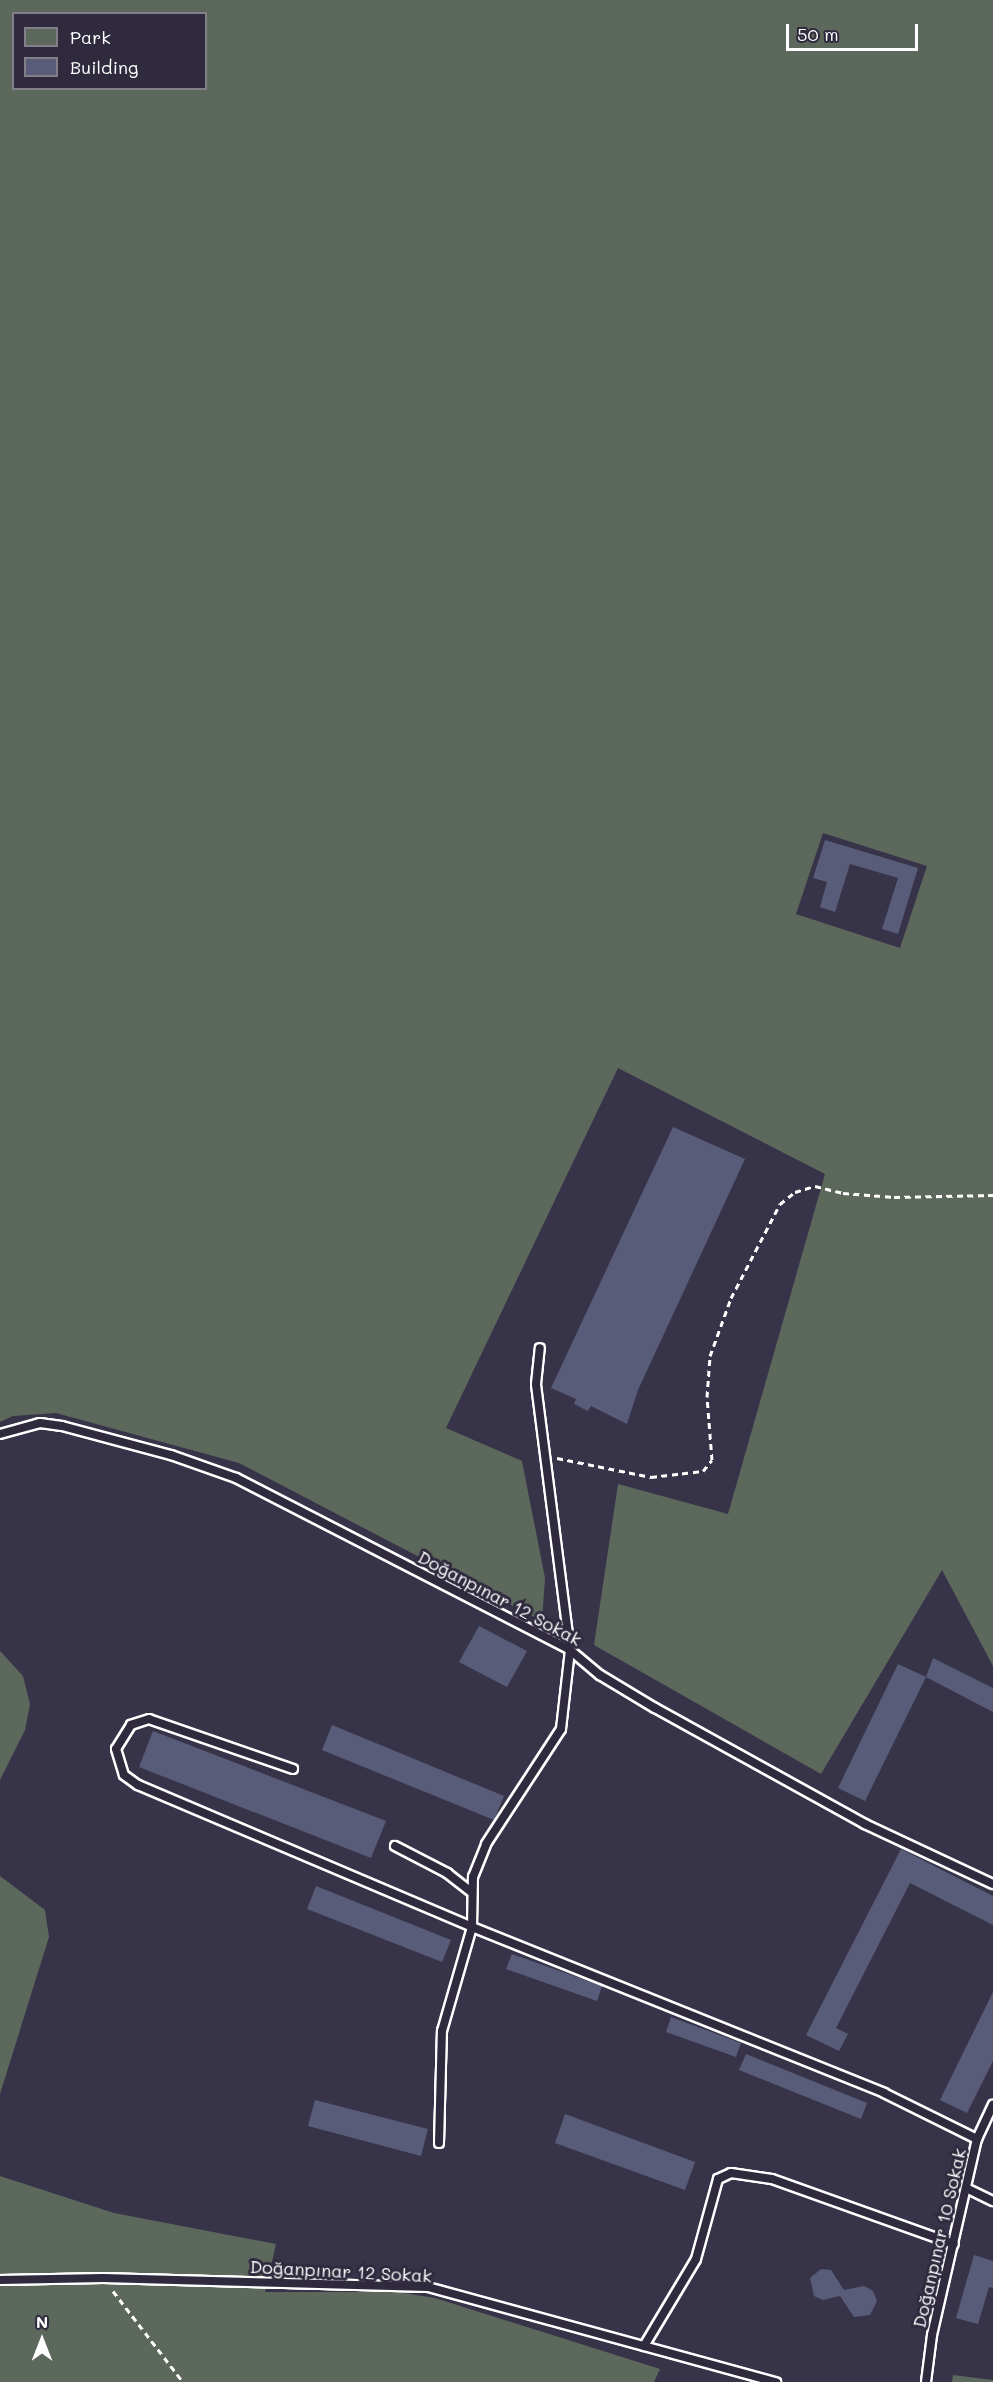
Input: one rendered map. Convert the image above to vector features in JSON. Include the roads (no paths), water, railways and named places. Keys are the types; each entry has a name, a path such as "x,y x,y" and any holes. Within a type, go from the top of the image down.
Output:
{"lane":[{"path":"439,2143 442,2031 471,1927 471,1892 486,1844 561,1729 570,1650 536,1384 540,1348"},
{"name":"Doğanpınar 12 Sokak","path":"0,1434 40,1423 62,1426 171,1455 236,1478 570,1650 600,1675 655,1708 865,1824 993,1884"},
{"path":"293,1769 150,1719 131,1725 116,1749 124,1775 138,1785 471,1927 884,2093 977,2139"},
{"path":"395,1846 447,1873 471,1892"},
{"name":"Doğanpınar 10 Sokak","path":"926,2382 932,2335 977,2139 993,2104"},
{"path":"644,2346 696,2259 718,2179 731,2173 772,2179 954,2244"},
{"path":"966,2188 993,2201"},
{"name":"Doğanpınar 12 Sokak","path":"0,2280 103,2278 428,2287 776,2382"}]}
